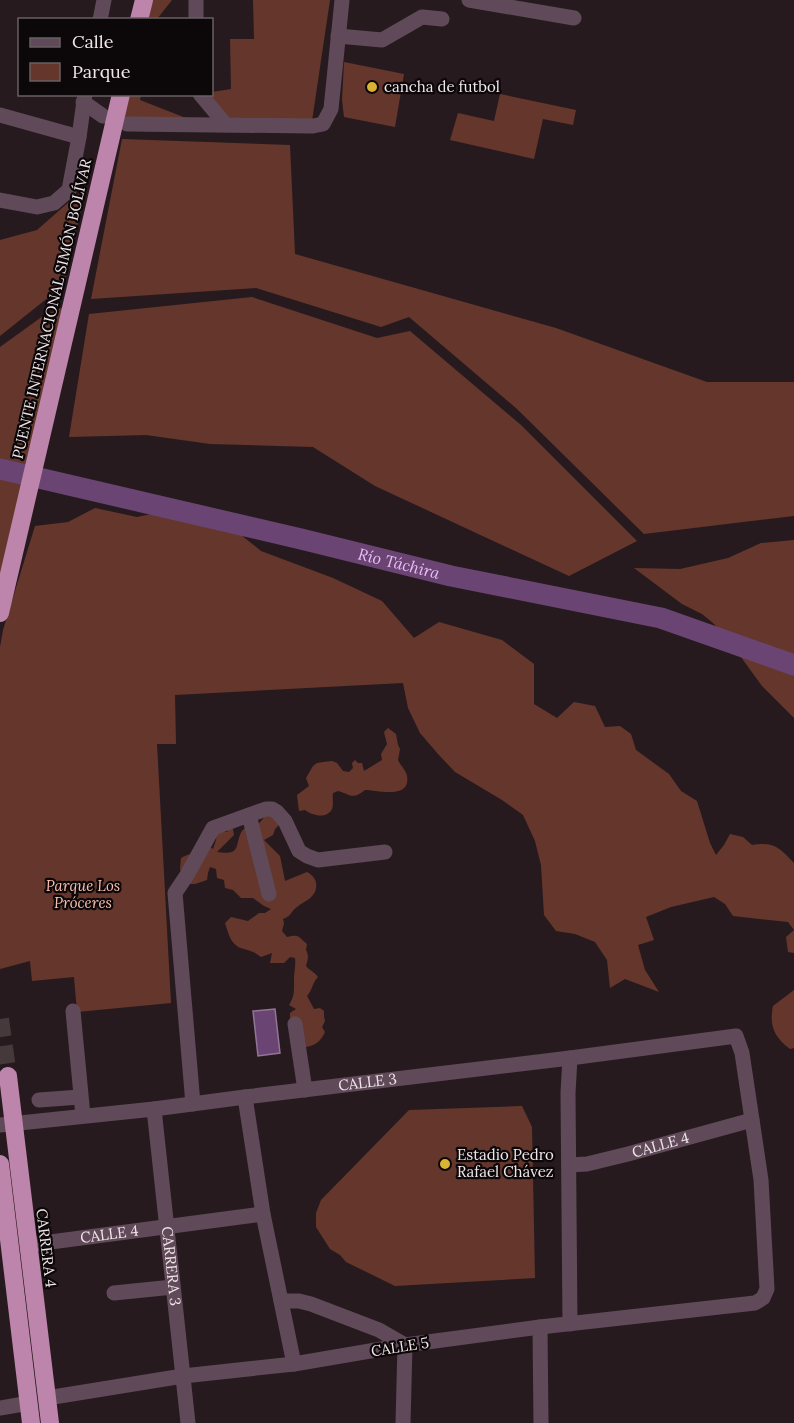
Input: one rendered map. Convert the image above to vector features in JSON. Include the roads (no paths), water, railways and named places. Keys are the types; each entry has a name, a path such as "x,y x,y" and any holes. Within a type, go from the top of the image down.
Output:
{"highway":[{"path":"138,0 138,18"},
{"path":"139,18 144,0"},
{"name":"PUENTE INTERNACIONAL SIMÓN BOLÍVAR","path":"0,613 121,96"},
{"name":"CARRERA 4","path":"8,1076 7,1124 28,1245 50,1423"},
{"path":"0,1164 5,1251 32,1423"}],"street":[{"path":"100,18 104,0"},
{"path":"196,0 196,18"},
{"path":"127,124 313,126 323,124 331,109 342,0"},
{"path":"469,0 574,18"},
{"path":"338,36 382,40 422,17 442,19"},
{"path":"202,96 226,125"},
{"path":"84,98 103,116"},
{"path":"0,200 37,207 54,203 69,190 84,98"},
{"path":"0,115 79,137"},
{"path":"193,1104 175,893 213,828 266,809 272,809 285,821 299,850 306,856 318,860 385,852"},
{"path":"249,815 269,894"},
{"path":"73,1011 82,1116"},
{"path":"295,1024 305,1090"},
{"name":"CALLE 3","path":"7,1124 154,1109 736,1036 742,1053 752,1120"},
{"path":"570,1058 568,1093 570,1324"},
{"path":"39,1100 80,1097"},
{"path":"245,1097 264,1214 294,1364"},
{"name":"CARRERA 3","path":"154,1109 188,1423"},
{"name":"CALLE 4","path":"569,1165 587,1164 628,1154 752,1120"},
{"name":"CALLE 5","path":"47,1398 183,1376 294,1364 405,1345 754,1303 763,1298 767,1289 761,1180 752,1120"},
{"name":"CALLE 4","path":"28,1245 264,1214"},
{"path":"114,1293 173,1287"},
{"path":"281,1301 299,1300 311,1304 379,1330 405,1345 403,1423"},
{"path":"540,1327 542,1423"},
{"path":"0,1408 29,1403"}],"waterway":[{"name":"Río Táchira","path":"0,469 451,576 661,618 794,665"}],"tunnel":[{"path":"0,1019 8,1076"}],"place":[{"name":"cancha de futbol","path":"372,87"},
{"name":"Estadio Pedro Rafael Chávez","path":"445,1164"}],"park label":[{"name":"Parque Los Próceres","path":"83,894"}]}
